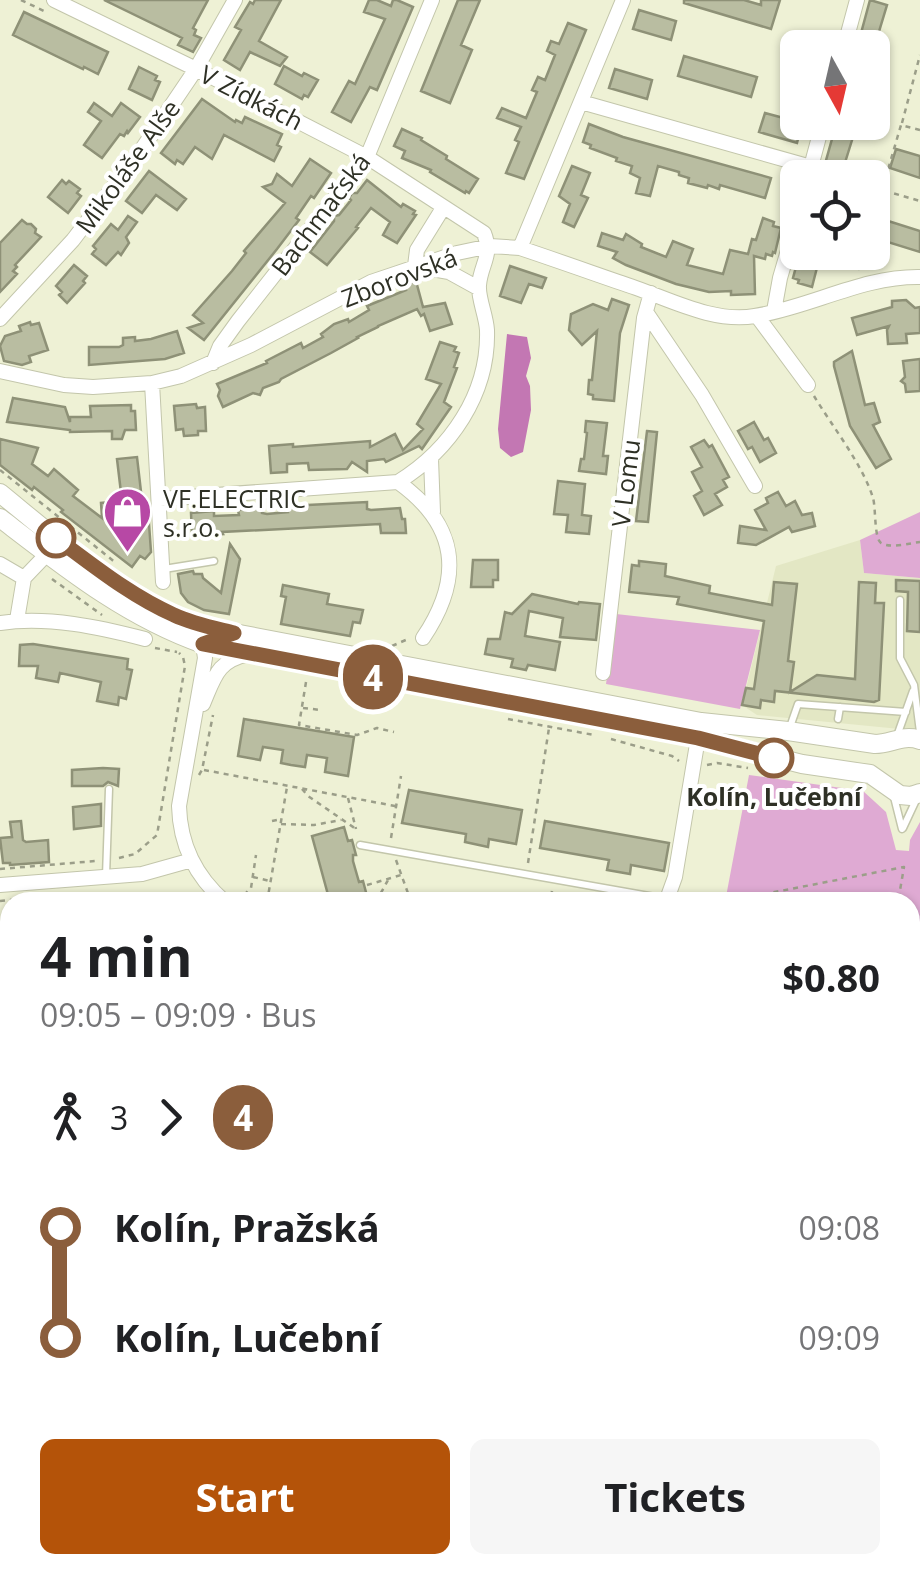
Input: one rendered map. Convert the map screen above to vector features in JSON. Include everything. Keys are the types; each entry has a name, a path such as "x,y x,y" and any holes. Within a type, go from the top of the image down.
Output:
{"street":[{"name":"V Zídkách","path":"54,0 366,157 484,233 490,246"},
{"name":"Mikoláše Alše","path":"0,319 73,240 142,149 196,69 234,0"},
{"name":"Bachmačská","path":"213,362 238,320 366,157 432,0"},
{"path":"520,248 623,0"},
{"path":"849,30 857,0"},
{"path":"581,102 780,163"},
{"path":"443,208 418,250 415,266 449,272 478,288"},
{"path":"160,498 398,482 431,459 465,414 480,378 487,327 478,288 490,246"},
{"name":"Zborovská","path":"0,371 64,386 152,383 181,376 371,282 490,246 520,248 700,311 744,318 852,288 920,277"},
{"path":"774,312 782,270"},
{"name":"V Lomu","path":"602,674 651,293"},
{"path":"646,312 702,395 755,486"},
{"path":"757,316 808,385"},
{"path":"152,383 163,575"},
{"path":"431,459 433,513"},
{"path":"398,482 433,513 445,537 447,582 438,614 424,638"},
{"path":"0,493 126,589 187,621 701,722 875,744 920,736"},
{"path":"0,518 102,595 203,644 698,738 802,764 870,774 900,795 920,794"},
{"path":"17,620 24,578 47,554"},
{"path":"0,564 24,578"},
{"path":"187,621 203,644 205,658 180,806 182,834 202,881 214,892"},
{"path":"0,622 73,624 147,643"},
{"path":"203,644 234,633"},
{"path":"193,728 218,670 230,659 250,654"},
{"path":"670,892 698,738"},
{"path":"886,786 878,763 884,748 893,741"},
{"path":"0,885 142,874 192,860"}],"lane":[{"path":"163,575 173,569 214,561"},
{"path":"900,600 900,658 914,685 920,736"},
{"path":"893,741 914,685"},
{"path":"788,731 798,704 906,712"},
{"path":"838,718 840,707"},
{"path":"886,786 895,799 902,828 920,794"},
{"path":"106,877 109,789"},
{"path":"360,845 619,892"}],"path":[{"path":"890,163 920,48"},
{"path":"901,125 920,130"},
{"path":"890,192 920,201"},
{"path":"852,288 858,270"},
{"path":"808,385 868,484 876,508 877,538 890,544 920,542"},
{"path":"0,470 114,562"},
{"path":"389,646 424,638"},
{"path":"0,869 135,854 157,834 185,666 178,652 147,643"},
{"path":"308,676 298,725 356,736 377,728 394,732"},
{"path":"302,707 321,710"},
{"path":"214,708 202,770 396,806"},
{"path":"526,874 549,727 594,736"},
{"path":"609,738 679,761"},
{"path":"391,850 401,776"},
{"path":"269,892 287,786"},
{"path":"302,788 356,829 348,797"},
{"path":"272,821 282,818"},
{"path":"281,824 314,825 342,820"},
{"path":"247,892 256,854"},
{"path":"775,892 904,867 900,892"},
{"path":"367,885 403,874 408,892"},
{"path":"252,877 272,881"},
{"path":"381,892 389,878"},
{"path":"552,892 554,880"}],"shaded area":[{"path":"507,334 527,337 531,358 526,376 531,410 523,452 511,457 500,448 498,429"},
{"path":"920,512 920,578 864,573 860,540"},
{"path":"860,540 864,573 920,578 920,731 757,715 742,705 776,566"},
{"path":"616,614 760,630 740,709 606,684"},
{"path":"749,775 863,791 886,812 896,850 909,851 920,822 920,892 727,892"}],"building":[{"path":"104,0 208,0 193,28 194,35 201,38 193,52 178,45 182,38"},
{"path":"255,0 281,0 259,41 287,57 280,66 250,52 240,70 224,60 241,30 235,27"},
{"path":"369,0 391,6 397,0 413,7 377,90 370,87 351,122 332,112 349,81 355,84 385,19 364,12"},
{"path":"458,0 480,0 461,45 472,50 450,103 421,91"},
{"path":"684,0 744,0 761,5 761,0 780,0 771,29"},
{"path":"870,0 887,5 879,30 862,30"},
{"path":"639,10 676,21 671,40 633,29"},
{"path":"24,12 108,52 98,74 13,35"},
{"path":"568,23 586,30 524,179 506,173 521,127 497,118 502,108 526,118 537,92 532,90 538,77 545,80 555,55 547,51 551,41 559,44"},
{"path":"684,56 757,77 751,97 678,76"},
{"path":"284,66 318,80 308,97 304,95 302,99 275,84"},
{"path":"139,67 157,76 155,80 160,82 152,100 129,89"},
{"path":"615,69 652,80 647,99 609,88"},
{"path":"202,99 235,122 242,123 245,117 282,134 274,161 224,135 212,159 195,147 183,164 177,160 175,164 161,153"},
{"path":"94,103 112,116 121,103 140,117 128,133 120,134 102,158 84,145 101,121 88,112"},
{"path":"765,113 780,117 780,138 759,132"},
{"path":"589,124 771,178 765,198 720,185 719,189 688,183 689,178 679,172 658,166 650,196 636,193 640,178 630,173 632,166 583,142"},
{"path":"402,129 422,138 478,179 469,193 402,158 405,151 394,146"},
{"path":"832,140 852,140 846,160 826,160"},
{"path":"896,149 920,156 920,178 890,168"},
{"path":"310,159 331,173 277,249 204,340 188,328 203,323 193,315 285,203 263,187 272,184 277,174 292,186"},
{"path":"572,166 590,173 581,195 588,198 574,227 563,222 570,204 559,196"},
{"path":"149,171 186,199 177,210 156,195 142,213 126,201"},
{"path":"62,180 80,189 77,193 81,196 68,213 48,197"},
{"path":"367,180 416,215 397,243 383,235 390,222 371,208 327,265 310,252 334,216 351,200 352,193 357,193"},
{"path":"128,216 137,222 126,237 129,243 121,255 118,252 106,265 92,254 96,249 93,246 111,224 118,230"},
{"path":"763,218 780,228 775,253 766,254 765,259 754,256 755,294 731,295 731,291 709,292 676,284 626,265 613,258 617,252 598,246 602,233 623,240 626,234 641,247 666,257 673,241 693,249 687,265 723,274 730,250 748,254 752,239 756,240"},
{"path":"22,220 31,224 41,237 15,265 13,271 17,274 0,292 0,243"},
{"path":"890,222 920,231 920,252 890,243"},
{"path":"74,265 87,276 67,303 56,286"},
{"path":"510,266 546,278 542,288 529,284 521,303 500,296"},
{"path":"795,270 816,270 812,287 793,278"},
{"path":"416,281 423,307 445,303 452,324 430,331 424,314 421,316 417,309 263,388 260,395 253,393 223,407 217,384 267,363 301,343 303,348 323,337 321,334 334,324 348,319 349,322 369,310 367,306 406,290 404,285"},
{"path":"612,299 629,305 620,333 614,401 593,399 588,394 597,331 582,345 569,330 571,314 593,304 608,310"},
{"path":"906,300 915,308 920,307 920,333 906,334 907,343 888,344 889,326 857,335 852,318 892,307 892,301"},
{"path":"39,323 48,350 29,356 31,362 22,365 4,361 0,346 5,336 21,331 19,326"},
{"path":"177,331 184,353 165,359 89,365 89,347 119,347 123,338 151,339"},
{"path":"440,342 456,347 454,351 459,353 444,402 451,407 422,449 419,446 386,462 367,461 367,472 352,462 347,469 309,470 308,463 287,464 287,472 271,473 269,446 370,441 370,447 395,434 403,450 423,429 417,424 441,384 426,379"},
{"path":"852,351 865,405 874,403 880,422 873,425 891,459 876,468 850,426 834,366 834,362"},
{"path":"920,359 920,391 906,392 901,381 905,377 903,361"},
{"path":"13,398 65,407 70,422 70,417 91,417 90,406 131,405 136,430 125,430 122,439 112,439 112,431 70,432 7,422"},
{"path":"196,404 197,408 205,407 206,431 184,436 183,429 176,430 174,406"},
{"path":"586,421 607,423 603,456 608,456 606,474 579,471 584,459"},
{"path":"754,422 776,453 760,462 738,431"},
{"path":"647,431 657,432 648,522 636,521"},
{"path":"0,439 38,448 32,464 48,476 54,469 78,490 73,496 102,518 101,503 122,501 117,459 137,457 143,509 148,509 151,552 145,559 140,556 132,567 34,487 32,490 0,465"},
{"path":"704,440 709,447 712,445 729,477 723,480 727,487 715,494 722,505 704,515 694,496 702,491 692,472 702,467 691,447"},
{"path":"558,481 585,484 582,515 591,516 589,534 566,532 568,515 554,514"},
{"path":"778,492 786,506 795,501 802,515 812,513 815,526 792,532 789,527 756,545 738,543 740,526 766,530 755,510"},
{"path":"367,502 367,509 371,510 400,508 406,533 381,533 380,524 192,536 191,513 239,515 238,510 262,508 262,513 267,514 288,512 288,506"},
{"path":"230,544 240,559 229,614 204,610 188,602 181,593 178,574 202,574 221,593"},
{"path":"473,560 498,560 498,580 493,580 493,587 471,587"},
{"path":"639,561 666,564 665,576 710,586 709,593 772,605 774,582 797,584 788,661 794,662 790,692 817,675 855,679 859,582 876,583 875,603 884,603 879,700 775,691 774,702 761,700 760,708 742,705 746,688 754,689 764,621 677,604 679,597 629,592 632,565 639,566"},
{"path":"896,580 920,581 920,632 907,631 908,592 896,591"},
{"path":"283,585 329,594 327,604 363,610 360,623 353,622 350,636 281,624 286,597 281,596"},
{"path":"532,594 578,604 600,604 596,640 560,637 563,618 529,611 525,636 560,642 555,670 528,665 526,670 511,667 513,659 485,654 488,639 500,639 505,612 512,614"},
{"path":"20,645 128,659 127,669 132,670 126,699 119,697 118,705 97,701 101,682 60,673 58,682 36,678 38,666 19,666"},
{"path":"244,719 354,737 348,776 325,772 327,758 307,755 305,767 281,763 283,750 263,747 260,760 238,756"},
{"path":"119,769 118,786 108,782 103,786 72,786 72,770"},
{"path":"409,790 522,810 516,844 489,839 488,847 465,842 466,834 402,823"},
{"path":"101,804 101,826 74,829 73,807"},
{"path":"21,821 23,840 48,840 49,862 3,863 0,838 12,837 10,822"},
{"path":"545,821 669,843 664,871 631,865 630,874 607,870 609,860 540,848"},
{"path":"344,827 348,841 352,840 356,855 353,861 366,892 327,892 312,836"}],"bus line":[{"name":"4","path":"56,538 126,589 174,616 234,633 203,644 698,738 774,758"}],"place":[{"name":"VF.ELECTRIC s.r.o.","path":"128,554"},
{"name":"Kolín, Lučební","path":"774,758"}]}
